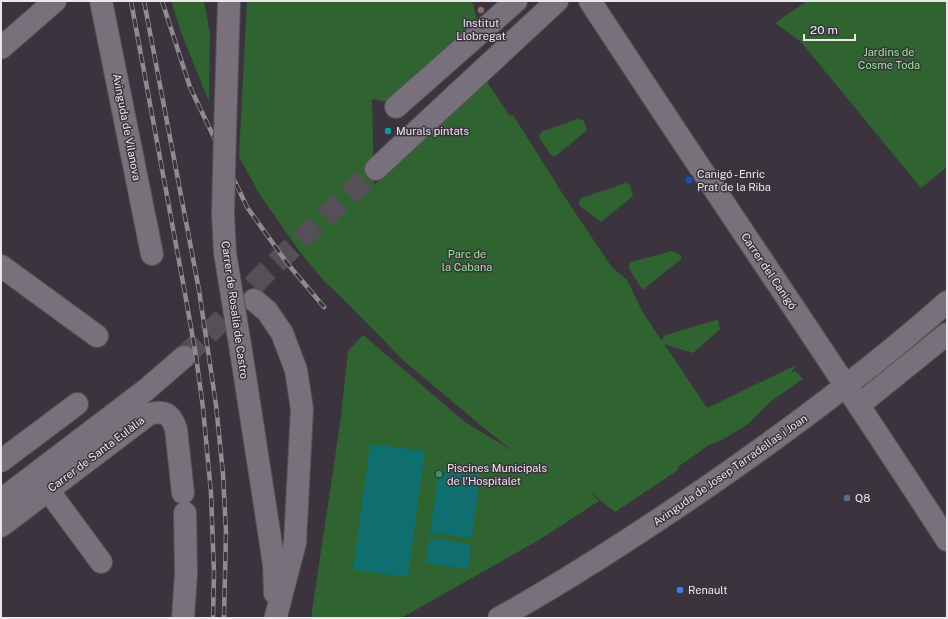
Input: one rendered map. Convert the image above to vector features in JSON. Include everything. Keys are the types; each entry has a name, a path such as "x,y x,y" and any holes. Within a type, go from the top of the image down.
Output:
{"street":[{"path":"1,48 54,1"},
{"name":"Avinguda de Vilanova","path":"101,1 152,254"},
{"name":"Carrer de Rosalía de Castro","path":"229,1 223,214 225,253 274,565 276,617"},
{"path":"396,107 516,1"},
{"path":"376,169 557,1"},
{"name":"Carrer del Canigó","path":"590,1 703,173 846,385 947,540"},
{"path":"1,266 97,336"},
{"name":"Carrer de Rosalía de Castro","path":"254,300 267,311 282,333 296,370 302,409 295,543 276,617"},
{"name":"Avinguda de Josep Tarradellas i Joan","path":"499,618 541,595 622,544 806,417 924,323 947,302"},
{"path":"859,405 947,334"},
{"name":"Carrer de Santa Eulàlia","path":"1,500 147,389 184,357"},
{"path":"1,461 77,404"},
{"name":"Carrer de Santa Eulàlia","path":"1,526 149,414 160,411 167,414 173,421 176,430 184,503 186,573 184,618"},
{"path":"48,490 101,562"}],"green space":[{"path":"171,1 204,1 210,34 209,102 182,35"},
{"name":"Parc de la Cabana","path":"247,1 472,1 477,19 389,102 372,99 374,185 487,82 510,116 513,115 564,196 611,266 627,280 642,311 662,341 666,335 718,320 720,329 693,353 664,344 707,408 796,365 791,373 795,371 803,379 770,402 748,424 722,440 709,445 678,467 678,470 615,512 588,490 599,501 539,540 401,618 311,618 341,417 348,351 363,335 465,422 513,451 405,362 323,280 300,252 260,195 239,157"},
{"name":"Jardins de Cosme Toda","path":"807,1 947,1 947,167 921,188 801,42 775,23"},
{"path":"577,119 583,120 587,129 586,131 557,155 552,156 539,138 541,132"},
{"path":"626,183 630,185 633,196 601,222 579,205 581,198"},
{"path":"672,251 681,255 681,259 644,289 642,289 629,269 631,262"}],"shaded area":[{"path":"370,444 425,451 408,577 353,570"},
{"path":"439,470 480,475 472,538 430,533"},
{"path":"429,538 471,544 468,569 426,563"}],"tunnel":[{"path":"184,357 217,325 262,276 376,169"}],"railway":[{"path":"131,1 184,288 196,356 203,408 211,493 214,573 213,618"},
{"path":"144,1 199,290 216,405 223,474 226,532 224,618"},
{"path":"162,1 190,87 247,207 287,263 324,307"}],"place":[{"name":"Institut Llobregat","path":"481,10"},
{"name":"Murals pintats","path":"388,131"},
{"name":"Canigó - Enric Prat de la Riba","path":"689,180"},
{"name":"Piscines Municipals de l'Hospitalet","path":"439,474"},
{"name":"Q8","path":"847,498"},
{"name":"Renault","path":"680,590"}]}
